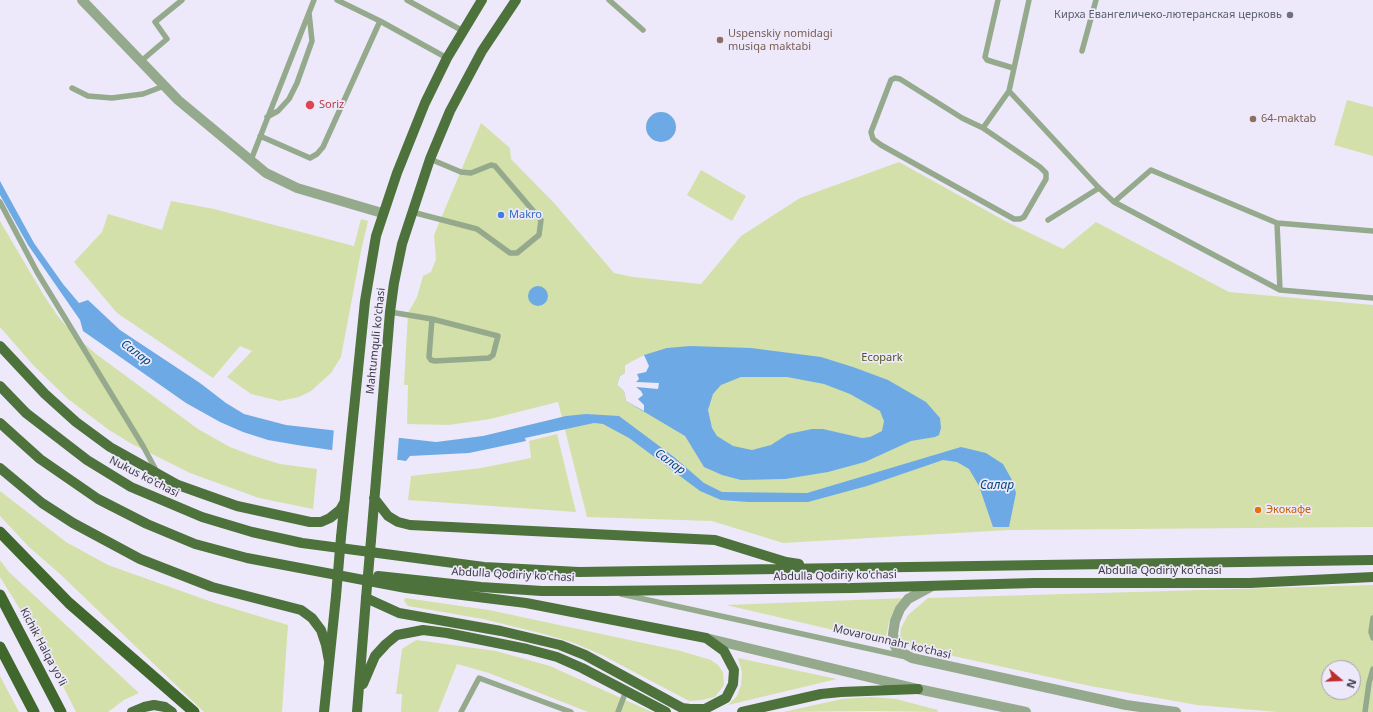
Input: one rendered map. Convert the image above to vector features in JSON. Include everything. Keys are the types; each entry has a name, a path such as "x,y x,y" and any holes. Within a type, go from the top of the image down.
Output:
{"highway":[{"path":"0,532 69,603 194,712"},
{"name":"Kichik Halqa yo'li","path":"0,595 61,712"},
{"path":"0,647 34,712"}],"main road":[{"name":"Mahtumquli ko'chasi","path":"324,712 355,394 370,269 382,213 417,122 447,58 482,0"},
{"name":"Mahtumquli ko'chasi","path":"358,712 382,396 390,312 396,271 412,212 430,159 453,106 473,65 516,0"},
{"path":"0,346 41,390 76,422 110,447 178,485 215,500 259,512 310,522 321,522 330,518 340,510 345,497"},
{"name":"Nukus ko'chasi","path":"0,386 26,413 65,445 131,487 202,518 252,532 302,543"},
{"path":"0,423 40,459 79,487 147,524 196,544 247,558 406,588 564,609 706,638 718,646 729,657 734,670 733,684 726,698 719,703 705,709 682,708 585,655 567,648 502,631 400,613 366,598"},
{"path":"0,468 42,503 73,523 140,559 212,587 301,610 312,618 321,630 329,661"},
{"path":"374,498 388,516 398,522 410,525 714,540 786,562 826,568"},
{"name":"Abdulla Qodiriy ko'chasi","path":"302,543 484,567 579,572 1373,560"},
{"name":"Abdulla Qodiriy ko'chasi","path":"299,567 481,587 542,591 934,586 1034,583 1250,583 1373,577"},
{"path":"359,695 376,656 386,644 397,635 417,630 447,633 542,653 569,662 666,712"},
{"path":"742,712 820,694 918,689"},
{"path":"132,712 154,705 172,712"}],"street":[{"path":"82,0 178,100 251,160 278,180 297,188 382,213"},
{"path":"912,658 897,650 895,646 893,634 895,621 900,609 908,599 934,586"},
{"path":"706,638 918,689 1026,712"},
{"name":"Movarounnahr ko'chasi","path":"912,658 1126,705 1176,712"}],"lane":[{"path":"140,62 167,39 155,22 182,0"},
{"path":"251,160 314,0"},
{"path":"337,0 380,21 447,58"},
{"path":"407,0 463,31"},
{"path":"609,0 643,30"},
{"path":"998,0 985,57 988,60 1013,68"},
{"path":"983,128 1008,91 1029,0"},
{"path":"1082,51 1096,0"},
{"path":"267,117 278,112 288,100 297,83 312,41 309,12"},
{"path":"260,136 310,158 318,154 323,147 380,21"},
{"path":"895,78 900,79 962,118 983,128 1040,167 1046,173 1046,179 1024,216 1020,219 1014,219 881,145 873,139 871,132 891,80 895,78"},
{"path":"72,88 88,96 112,98 143,94 164,86"},
{"path":"1008,91 1114,202 1280,290 1373,298"},
{"path":"412,212 477,229 510,253 517,253 538,235 541,220 495,166 491,165 471,173 461,172 430,159"},
{"path":"1114,202 1150,170 1277,223 1373,231"},
{"path":"1048,220 1099,188"},
{"path":"0,202 37,272 144,446 158,475"},
{"path":"1277,223 1280,290"},
{"path":"390,312 432,319 498,336 493,355 489,358 431,360 432,319"},
{"name":"Movarounnahr ko'chasi","path":"604,591 912,658"},
{"path":"1373,618 1371,632 1373,638"},
{"path":"1365,712 1369,683 1373,669"},
{"path":"461,712 479,678 571,712"},
{"path":"618,712 626,691"}],"green space":[{"path":"1347,100 1373,107 1373,156 1334,145"},
{"name":"Ecopark","path":"481,123 510,148 511,159 555,204 614,273 633,277 701,284 741,236 800,198 899,162 1007,222 1063,249 1096,222 1229,292 1373,305 1373,527 1009,530 783,543 712,521 587,517 558,402 490,419 449,425 407,424 408,385 404,385 408,313 417,297 423,276 431,272 436,259 434,235"},
{"path":"701,170 746,196 732,221 687,195"},
{"path":"171,201 214,209 354,246 361,219 368,221 341,357 331,373 311,391 299,397 280,401 251,394 227,377 252,351 240,346 213,378 117,313 74,262 102,232 108,214 162,230"},
{"path":"0,221 43,294 57,315 73,334 96,354 198,429 230,447 280,464 317,469 313,509 259,498 190,473 132,444 109,430 68,399 33,365 0,327"},
{"path":"557,434 576,512 408,500 411,476 481,468 531,458 529,441"},
{"path":"0,491 66,542 108,565 212,602 288,625 282,712 204,712 60,574 29,547 0,516"},
{"path":"0,560 9,572 139,693 124,700 108,712 76,712 44,648 0,577"},
{"path":"1373,585 1373,712 1277,712 1197,705 1090,686 903,645 900,638 901,628 908,615 928,598"},
{"path":"405,598 489,610 681,651 711,660 718,665 723,672 724,685 715,697 689,701 602,655 574,643 483,619 408,606 404,601"},
{"path":"906,598 893,612 889,622 885,642 726,605"},
{"path":"416,640 496,651 550,666 652,712 588,712 489,673 457,664 438,712 401,712 402,694 396,694 402,649"},
{"path":"738,658 837,679 728,705 737,696 741,685 742,673"},
{"path":"0,676 8,691 19,712 0,712"},
{"path":"871,697 896,699 938,710 937,712 783,712 842,699"}],"water":[{"path":"661,112 672,116 676,127 672,138 661,142 650,138 646,127 650,116"},
{"name":"Салар","path":"0,181 34,243 63,284 79,303 88,300 120,330 244,414 286,425 436,442 483,436 566,416 586,414 619,416 674,457 704,483 722,492 807,493 961,447 986,453 1003,464 1012,480 1016,493 1009,527 993,527 979,486 969,469 957,462 943,460 867,486 808,502 748,502 721,500 700,491 629,438 603,424 594,423 525,438 526,441 469,453 410,456 406,461 268,440 243,432 220,422 186,403 83,331 80,320 28,245 0,195"},
{"path":"538,286 545,289 548,296 545,303 538,306 531,303 528,296 531,289"},
{"path":"690,346 751,348 821,357 853,367 888,380 926,402 940,418 941,428 939,435 911,441 865,462 828,472 785,479 741,480 722,475 704,467 685,436 626,401 624,391 617,385 620,376 625,373 625,365 644,355 667,348","holes":["741,377 787,377 824,384 850,394 880,411 884,421 882,431 870,437 862,438 823,429 812,429 788,434 771,445 752,450 733,446 717,436 712,428 708,410 713,394 721,385"]}],"pier":[{"path":"644,355 649,366 646,372 637,374 639,379 636,382 659,383 658,389 636,387 643,395 638,399 644,405 644,411 626,401 624,391 617,385 620,376 625,373 625,365"},
{"path":"334,428 399,436 397,461 332,452"}],"place":[{"name":"Кирха Евангеличеко-лютеранская церковь","path":"1290,15"},
{"name":"Uspenskiy nomidagi musiqa maktabi","path":"720,40"},
{"name":"Soriz","path":"310,105"},
{"name":"64-maktab","path":"1253,119"},
{"name":"Makro","path":"501,215"},
{"name":"Экокафе","path":"1258,510"}]}
